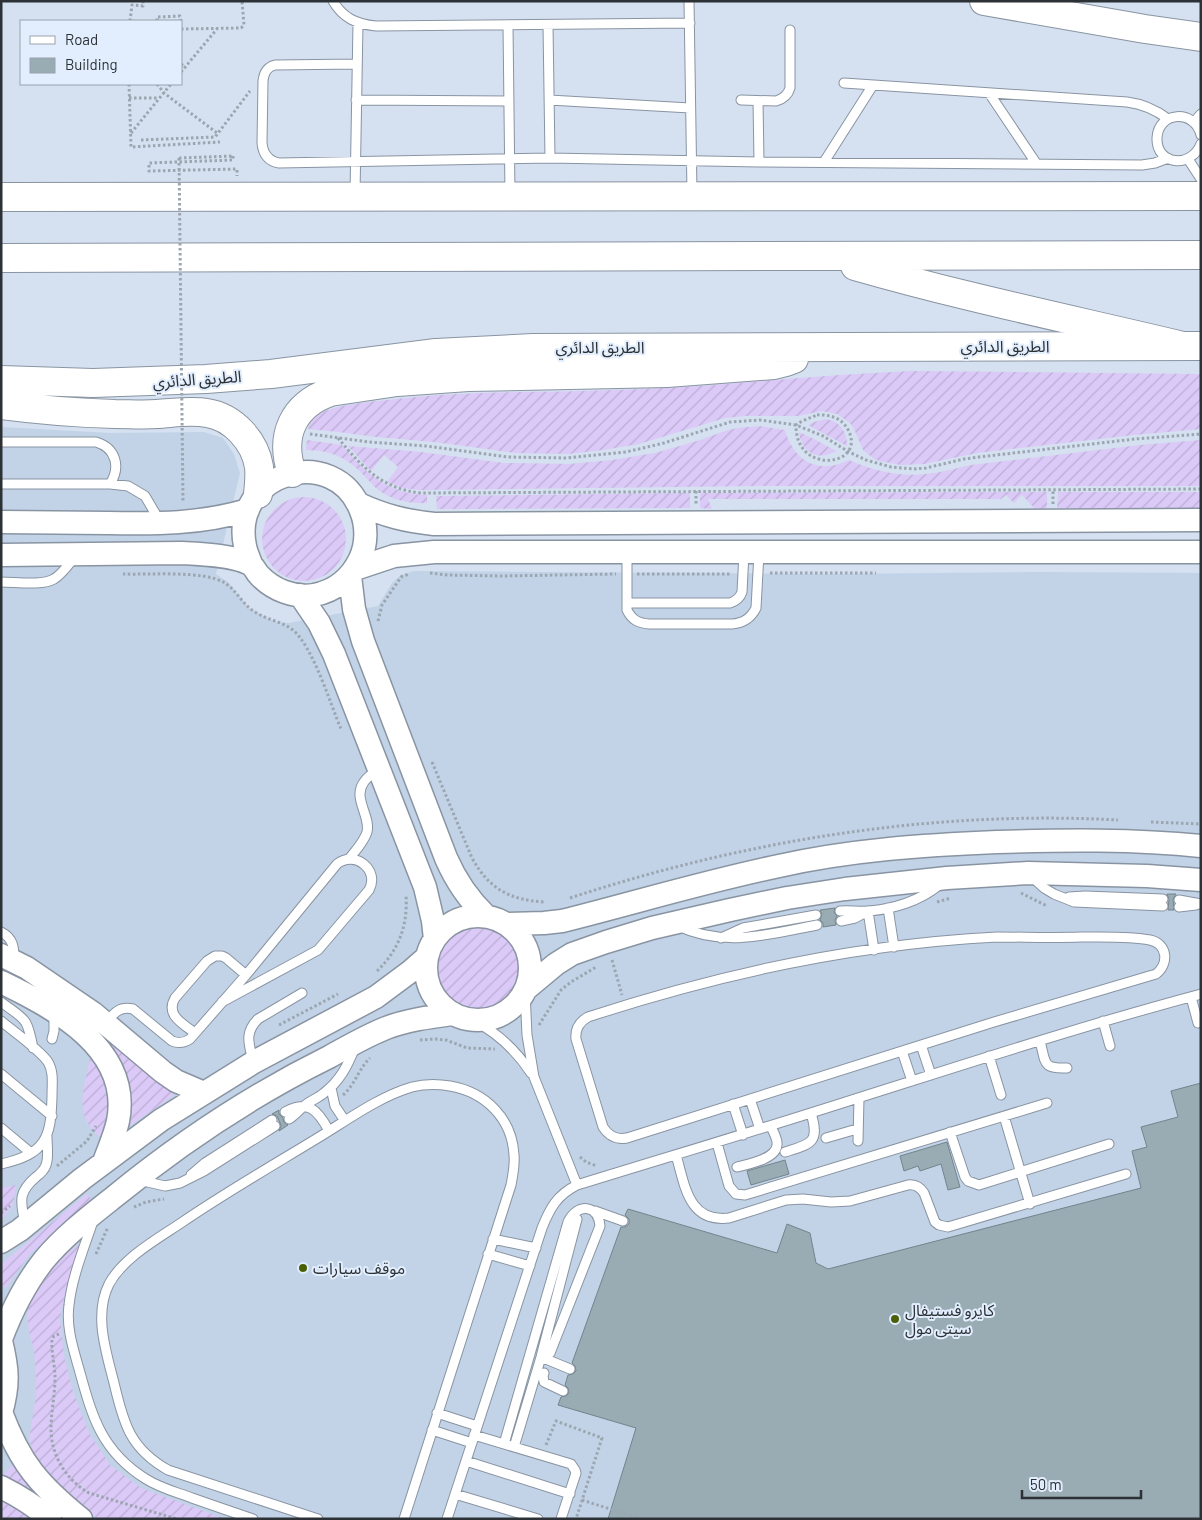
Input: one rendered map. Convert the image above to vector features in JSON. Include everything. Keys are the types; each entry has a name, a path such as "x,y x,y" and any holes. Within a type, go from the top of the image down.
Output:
{"highway":[{"path":"984,1 1145,30 1201,38"},
{"path":"1,198 1201,196"},
{"path":"1,258 1201,255"},
{"path":"822,257 1039,313 1192,346"},
{"name":"الطريق الدائري","path":"1,380 93,383 206,379 271,374 386,358 533,348 1192,346"},
{"path":"292,473 288,463 287,441 293,422 305,406 330,392 397,382 468,377 667,373 774,365 786,362 807,351 820,347"},
{"path":"1,405 42,410 99,413 154,414 196,412 220,417 241,431 255,453 259,480 253,502"}],"street":[{"path":"1,522 154,515 198,521 229,516 253,502 268,484 292,473 307,472 323,475 337,481 349,491 359,504 365,520 366,537 363,553 352,572 339,585 314,595 288,593 277,589 267,582 251,564 245,547 244,528 253,502"},
{"path":"359,504 395,518 434,524 1201,520"},
{"path":"352,572 384,559 413,553 627,552 751,563 1201,552"},
{"path":"1,555 197,554 224,557 251,564"},
{"path":"81,1519 32,1473 9,1434 1,1413 7,1388 7,1364 1,1340 19,1297 31,1277 46,1258 62,1242 102,1219 136,1179 190,1139 247,1102 305,1068 366,1048 386,1028 407,1022 463,1017 484,1020 504,1014 519,1001 525,991 530,975 530,960 526,946 518,933 473,904 453,875 363,641 354,609 352,572"},
{"path":"300,595 315,616 327,639 425,887 433,921 431,948 426,970 428,983 442,1006 463,1017"},
{"path":"1,1242 25,1226 104,1162 161,1120 204,1093 251,1052 376,997 411,971 431,948 443,930 463,918 475,916 496,920 544,923 562,921 779,865 913,846 1049,840 1116,841 1201,846"},
{"path":"525,991 548,970 572,954 590,947 652,928 730,910 845,889 947,878 1028,874 1147,876 1201,880"},
{"path":"8,958 27,968 106,1023 163,1072 183,1084 204,1093"},
{"path":"1,982 54,1012 81,1030 96,1044 108,1060 116,1080 119,1099 118,1120 113,1140 104,1162"},
{"path":"1,1487 34,1506 50,1519"}],"lane":[{"path":"333,1 343,15 358,23 376,26 690,23"},
{"path":"689,1 692,196"},
{"path":"355,197 358,23"},
{"path":"548,24 550,158"},
{"path":"508,25 510,197"},
{"path":"741,100 780,100 789,92 790,30"},
{"path":"357,64 276,65 271,66 265,72 262,148 266,157 279,163 550,158 759,162 1142,165 1168,158"},
{"path":"844,83 1136,104 1153,109 1168,119"},
{"path":"824,162 873,85"},
{"path":"989,93 1036,163"},
{"path":"356,100 509,101"},
{"path":"549,100 690,108"},
{"path":"758,101 759,162"},
{"path":"1194,122 1201,114"},
{"path":"1200,146 1193,156 1188,159 1174,161 1168,158 1159,148 1157,135 1159,128 1168,119 1182,116 1194,122 1201,135"},
{"path":"1188,159 1201,179"},
{"path":"1,442 96,442 102,444 108,448 115,459 116,472 110,484"},
{"path":"1,484 110,484 128,486 145,496 154,515"},
{"path":"627,552 627,610 630,616 642,624 740,623 747,620 756,608 751,563"},
{"path":"1,582 41,583 48,581 59,575 77,554"},
{"path":"627,603 734,602 741,596 751,563"},
{"path":"349,859 367,832 367,820 361,802 363,783 379,769"},
{"path":"106,1023 119,1009 128,1008 138,1012 169,1038 176,1042 185,1042 246,975 337,864 342,860 349,859 358,861 369,870 372,875 372,886 318,950 222,1002"},
{"path":"1028,874 1044,888 1064,898 1080,902 1163,902"},
{"path":"840,911 868,911 911,902 947,878"},
{"path":"1179,903 1201,904"},
{"path":"888,908 894,947"},
{"path":"841,922 855,918 868,911"},
{"path":"868,911 874,950"},
{"path":"721,938 743,928 816,915"},
{"path":"674,924 696,934 721,938 745,938 817,925"},
{"path":"1,932 7,935 13,944 8,958"},
{"path":"997,937 1116,938 1150,940 1162,946 1166,958 1161,970 1156,974 623,1138 615,1138 608,1133 602,1123 577,1044 576,1034 580,1024 588,1017 699,984 747,973 788,964 894,947 948,940 997,937"},
{"path":"195,1033 175,1018 172,1004 207,961 215,956 222,956 246,975"},
{"path":"525,991 527,1035 534,1077 577,1185"},
{"path":"251,1052 250,1029 258,1019 302,993"},
{"path":"447,1519 550,1208 568,1189 988,1056 1201,994"},
{"path":"1191,997 1198,1023"},
{"path":"1,1002 24,1018 28,1024 33,1048"},
{"path":"52,1039 54,1012"},
{"path":"463,1017 490,1030 506,1042 517,1053 534,1077"},
{"path":"1,1021 46,1059 52,1072 52,1116 47,1137 47,1160 45,1168 26,1186 21,1197 25,1226"},
{"path":"1103,1021 1110,1046"},
{"path":"1040,1041 1046,1062 1050,1067 1052,1069 1067,1068"},
{"path":"921,1045 931,1075"},
{"path":"287,1116 291,1109 304,1106 331,1088 366,1048"},
{"path":"902,1051 912,1081"},
{"path":"988,1056 1001,1094"},
{"path":"1,1074 52,1116"},
{"path":"318,1519 168,1470 148,1457 128,1430 120,1407 106,1352 101,1320 102,1303 110,1282 133,1256 217,1199 329,1130 386,1099 414,1087 442,1085 456,1087 478,1095 493,1107 506,1124 514,1146 515,1157 511,1185 492,1239 404,1519"},
{"path":"331,1088 334,1101 345,1121"},
{"path":"858,1098 858,1141"},
{"path":"750,1099 760,1129"},
{"path":"717,1143 732,1191 740,1196 1047,1103"},
{"path":"733,1104 743,1135"},
{"path":"304,1106 311,1108 320,1115 329,1130"},
{"path":"785,1152 806,1145 814,1138 815,1127 811,1113"},
{"path":"1004,1116 1030,1204"},
{"path":"136,1179 165,1186 188,1179 204,1171 274,1123"},
{"path":"737,1168 766,1158 774,1153 777,1140 771,1126"},
{"path":"1,1128 31,1154"},
{"path":"826,1138 857,1129"},
{"path":"950,1132 965,1177 973,1184 979,1185 1109,1144"},
{"path":"1,1164 31,1154 47,1137"},
{"path":"676,1155 689,1198 694,1206 701,1213 719,1219 729,1218 786,1200 850,1201 913,1185 922,1189 933,1218 939,1225 944,1227 1030,1204 1126,1174"},
{"path":"504,1444 568,1222 575,1212 584,1208 589,1209 597,1216 600,1226 550,1353"},
{"path":"595,1211 623,1221"},
{"path":"102,1219 70,1294 68,1307 69,1332 92,1414 99,1430 108,1444 132,1470 161,1487 253,1519"},
{"path":"514,1447 577,1219"},
{"path":"492,1239 536,1248"},
{"path":"488,1254 530,1266"},
{"path":"540,1357 570,1369"},
{"path":"544,1373 544,1382 563,1392"},
{"path":"437,1413 474,1435"},
{"path":"432,1430 474,1435 571,1464 576,1473 561,1519"},
{"path":"466,1461 570,1494"},
{"path":"455,1494 538,1519"}],"path":[{"path":"130,20 132,5 143,6 143,1"},
{"path":"182,29 239,29 244,25 242,1"},
{"path":"157,20 157,17 180,16 180,20"},
{"path":"182,71 217,29"},
{"path":"129,85 132,146 220,142"},
{"path":"158,85 164,92 217,133"},
{"path":"131,134 170,85"},
{"path":"140,140 215,137 253,88 263,87"},
{"path":"129,98 160,98"},
{"path":"154,515 183,503 179,158 233,156 234,160 149,163 149,171 237,169 238,197"},
{"path":"817,415 832,416 840,420 849,432 851,445 849,452 837,459 830,460 816,459 810,456 797,439 796,425 817,415"},
{"path":"304,433 508,457 567,458 606,455 645,448 730,422 760,420 796,425 823,436 866,460 903,468 920,468 964,459 1135,439 1201,434"},
{"path":"180,424 190,424"},
{"path":"337,437 359,462 382,481 401,490 421,493 1201,489"},
{"path":"426,572 447,575 502,576 627,574 751,563 877,573"},
{"path":"117,574 194,575 215,578 231,588 257,614 282,623 292,629 306,645 341,729"},
{"path":"378,622 382,605 402,578 410,574"},
{"path":"431,761 472,858 486,879 511,896 545,902"},
{"path":"563,900 682,865 805,838 884,827 982,820"},
{"path":"373,974 388,960 400,939 406,917 405,890"},
{"path":"612,960 625,1005"},
{"path":"251,1052 300,1013 340,993"},
{"path":"417,1040 446,1040 467,1048 498,1049"},
{"path":"334,1101 351,1088 367,1060 366,1048"},
{"path":"131,1209 146,1202 165,1199"},
{"path":"95,1256 105,1231 102,1219"},
{"path":"69,1332 54,1336 51,1343 56,1378 51,1430 52,1443 63,1469 78,1487 89,1493 177,1519"},
{"path":"582,1500 641,1519"}],"shaded area":[{"path":"911,371 1201,374 1201,429 977,453 924,464 901,465 873,458 863,450 850,423 837,414 822,411 798,416 725,418 639,444 568,454 515,453 434,442 308,429 312,420 322,412 356,404 417,397 474,393 655,388"},
{"path":"826,419 831,420 842,428 846,436 847,446 808,425"},
{"path":"759,426 785,430 789,441 801,458 818,466 828,466 849,460 880,471 911,475 971,465 1140,445 1201,440 1201,486 770,486 419,490 403,488 387,482 398,467 384,455 371,471 348,446 421,452 504,463 569,464 655,453 728,430"},
{"path":"1,427 110,433 204,432 223,438 234,454 240,473 216,574 228,582 248,607 278,622 288,623 378,606 392,583 401,575 414,571 830,574 1201,573 1201,1519 1,1519"},
{"path":"799,432 836,451 823,455 811,453 803,445"},
{"path":"307,440 342,445 359,464 378,480 401,491 427,495 427,503 411,503 382,493 351,463 328,452 306,450"},
{"path":"1047,492 1047,508 1035,509 1022,495 1014,503 1006,495 1001,499 708,499 712,509 700,508 700,493"},
{"path":"1058,492 1201,492 1201,508 1057,508"},
{"path":"690,493 690,508 437,509 436,496"},
{"path":"304,497 320,500 334,509 343,523 346,539 343,555 334,569 320,578 304,581 288,578 274,569 265,555 262,539 265,523 274,509 288,500"},
{"path":"469,926 485,926 501,933 512,944 519,960 516,984 507,998 501,1003 485,1010 469,1010 453,1003 442,992 435,976 435,960 442,944 453,933"},
{"path":"92,1019 173,1090 173,1095 170,1098 125,1129 88,1025"},
{"path":"91,1053 105,1067 111,1114 101,1138 86,1120 83,1104 84,1087"},
{"path":"16,1185 13,1206 1,1220 1,1188"},
{"path":"87,1194 91,1199 30,1254 6,1288 1,1284 1,1264"},
{"path":"81,1243 64,1298 60,1318 64,1356 73,1392 89,1433 110,1465 141,1488 225,1519 99,1519 74,1503 40,1466 29,1439 36,1396 36,1375 34,1351 27,1314 32,1293 45,1275 62,1257"},
{"path":"14,1462 52,1505 2,1477"},
{"path":"1,1497 37,1519 1,1519"}],"building":[{"path":"1167,894 1176,894 1173,899 1174,910 1168,910 1169,899"},
{"path":"835,908 834,912 837,916 835,920 836,925 823,927 823,923 820,920 822,914 820,910"},
{"name":"كايرو فستيفال سيتى مول","path":"1201,1083 1201,1519 608,1519 636,1428 558,1405 561,1397 569,1393 565,1385 568,1375 576,1371 572,1363 621,1227 629,1224 629,1219 625,1215 628,1209 777,1253 787,1224 810,1233 816,1263 828,1269 1141,1188 1132,1151 1147,1147 1141,1127 1178,1117 1171,1091"},
{"path":"279,1110 279,1114 288,1125 279,1131 280,1123 277,1116 272,1114"},
{"path":"947,1142 960,1187 948,1190 941,1164 920,1171 918,1166 904,1171 900,1156"},
{"path":"785,1160 789,1174 751,1185 747,1171"}],"place":[{"name":"موقف سيارات","path":"303,1268"},
{"name":"كايرو فستيفال سيتى مول","path":"895,1319"}]}
